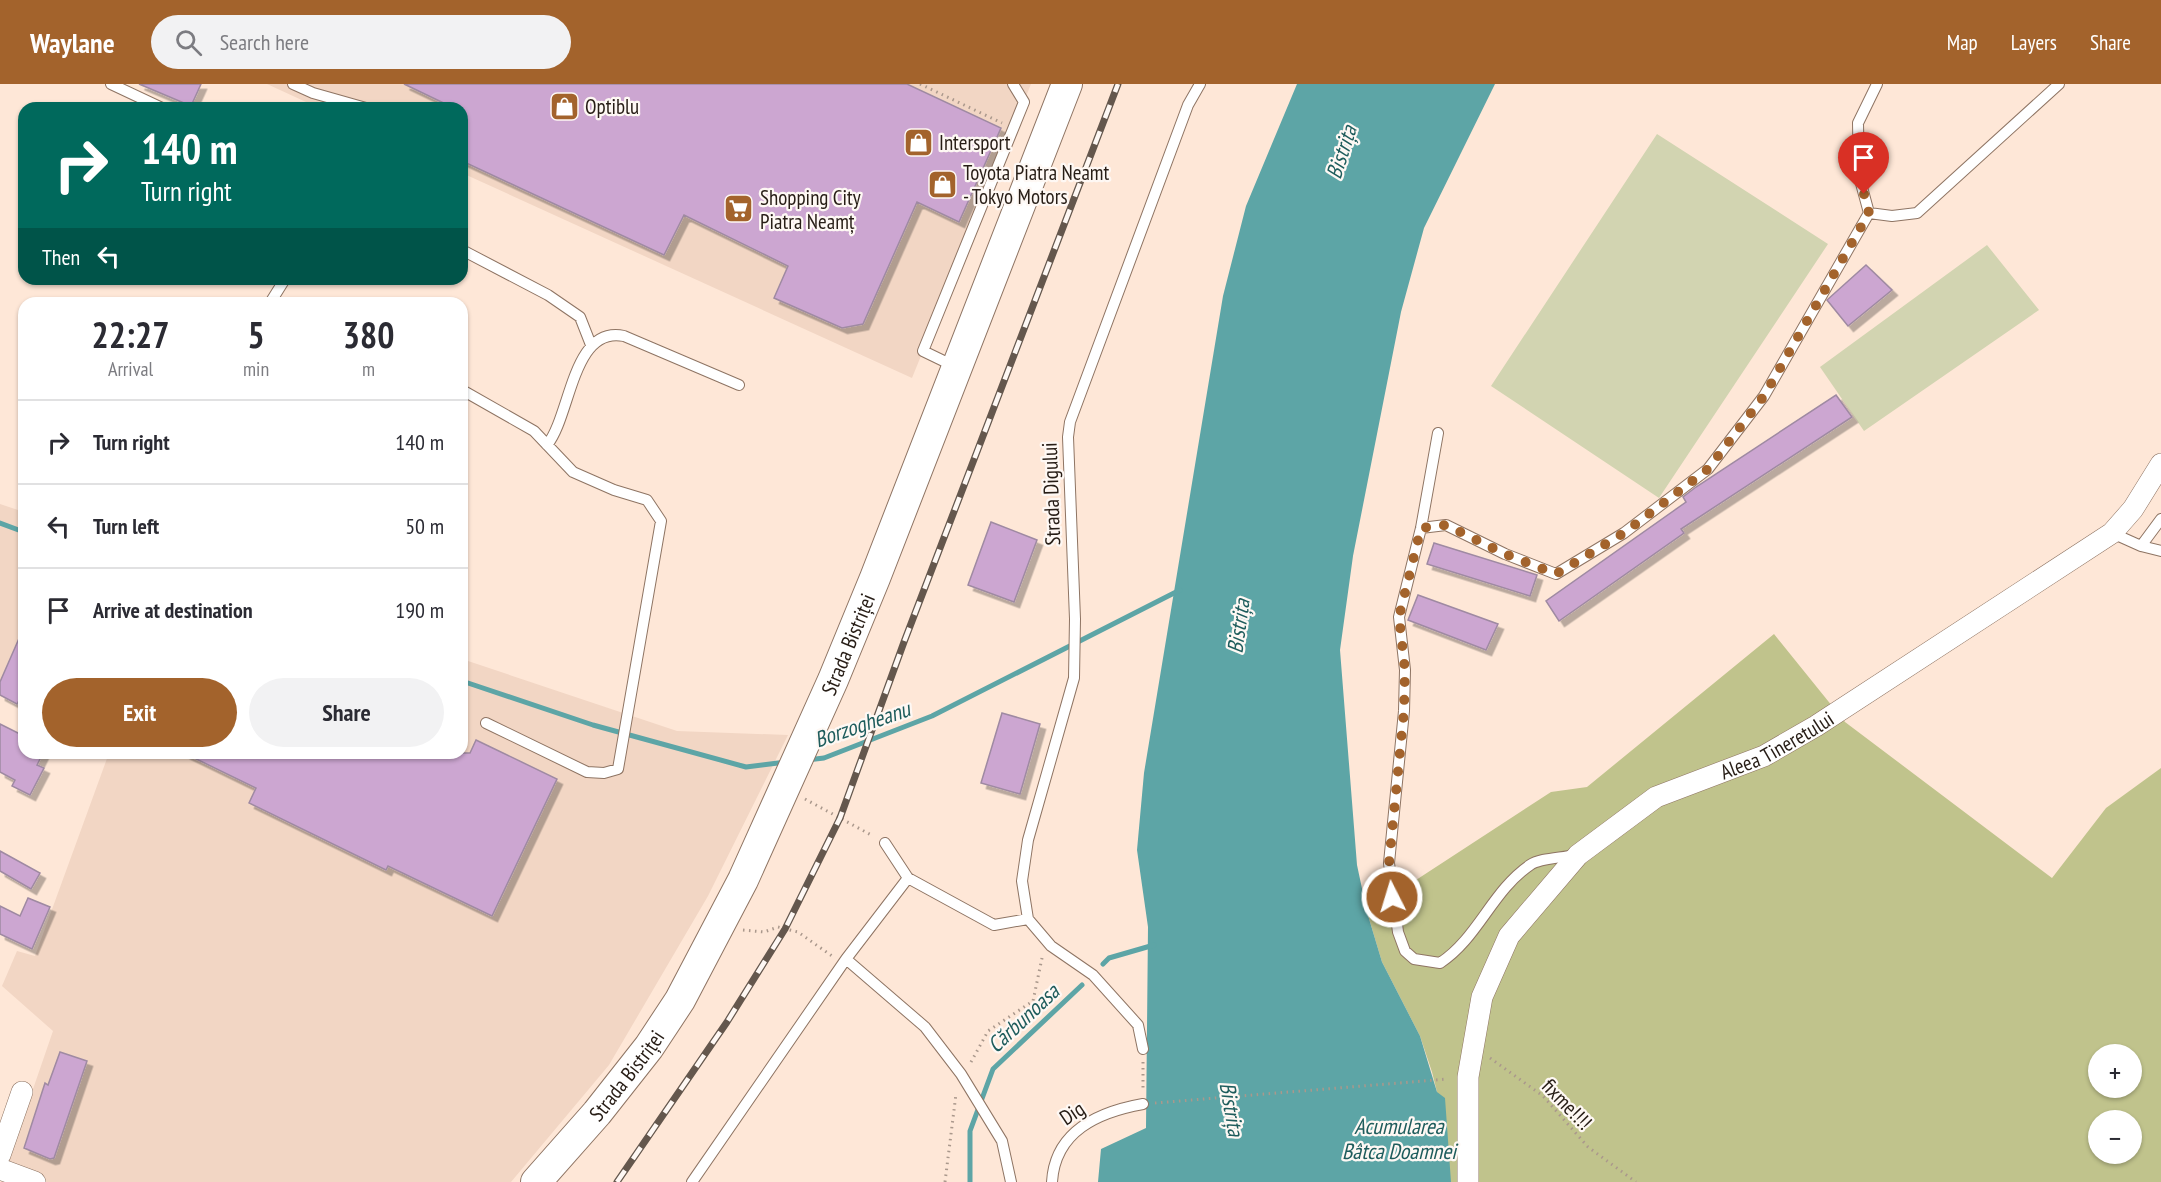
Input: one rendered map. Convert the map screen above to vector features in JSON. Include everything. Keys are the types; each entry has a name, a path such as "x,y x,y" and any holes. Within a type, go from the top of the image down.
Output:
{"main road":[{"name":"Strada Bistriței","path":"536,1182 597,1113 649,1047 680,1000 720,928 785,788 875,578 1063,88"}],"street":[{"name":"Aleea Tineretului","path":"1468,1182 1468,1077 1482,998 1509,936 1578,855 1656,797 1764,756 1816,726 2112,533 2133,509 2161,464"},
{"path":"0,1155 22,1092"},
{"path":"0,1169 35,1182"}],"lane":[{"path":"111,84 149,102"},
{"path":"293,84 313,93 345,102"},
{"path":"957,367 923,351 1024,102 1013,84"},
{"name":"Strada Digului","path":"1028,919 1022,881 1028,840 1075,668 1068,437 1070,422 1188,105 1200,84"},
{"path":"1421,528 1446,525 1505,554 1556,574 1624,533 1708,469 1764,396 1869,213 1859,176 1857,123 1877,84"},
{"path":"1869,213 1892,216 1917,213 2059,84"},
{"path":"468,253 548,295 580,317 591,345"},
{"path":"547,445 556,433 580,363 591,345 601,337 613,333 739,385"},
{"path":"468,393 534,431 573,472 614,490 647,500 661,521 618,769 604,773 587,772 486,723"},
{"path":"1438,433 1421,528 1399,617 1405,670 1404,711 1389,863 1398,932 1405,951 1414,959 1440,963 1456,953 1500,893 1531,863 1578,855"},
{"path":"2141,546 2161,519"},
{"path":"2112,533 2141,546 2161,550"},
{"path":"885,843 908,878 994,925 1028,919 1048,942 1093,975 1131,1017 1138,1025 1143,1049"},
{"path":"697,1180 846,959 908,878"},
{"path":"846,959 926,1027 961,1074 1002,1141 1011,1182"},
{"name":"Dig","path":"1052,1182 1060,1148 1070,1134 1083,1124 1113,1112 1143,1104"}],"path":[{"path":"920,84 1013,128"},
{"path":"785,788 885,843"},
{"path":"720,928 764,932 778,927 798,932 829,955 846,959"},
{"path":"945,1182 951,1118 961,1074 988,1031 1033,1001 1041,958 1048,942"},
{"name":"fixme!!!!","path":"1475,1047 1543,1096 1588,1147 1636,1182"},
{"path":"1143,1049 1143,1104 1468,1077"}],"shaded area":[{"name":"Shopping City Piatra Neamț","path":"267,84 1031,84 912,378 468,176 468,102 306,102"},
{"path":"0,504 18,510 18,697 0,688"},
{"path":"468,661 677,731 788,735 708,896 609,1065 511,1182 1,1182 53,1031 2,986 17,951 35,956 107,759 468,759"}],"green space":[{"path":"1657,134 1828,244 1659,498 1491,386"},
{"path":"1987,245 2039,310 1864,431 1820,367"},
{"path":"1774,634 1845,722 2052,878 2106,808 2161,768 2161,1182 1445,1182 1437,1092 1432,1072 1420,1036 1382,962 1367,912 1551,792 1587,787"}],"water":[{"path":"1297,84 1495,84 1424,228 1401,312 1353,556 1340,650 1357,865 1367,912 1382,962 1420,1036 1437,1092 1445,1098 1451,1182 1098,1182 1101,1149 1146,1128 1148,927 1137,850 1144,773 1223,296 1246,206"}],"building":[{"path":"139,84 201,84 193,102 182,102"},
{"name":"Shopping City Piatra Neamț","path":"404,84 907,84 1001,128 959,222 917,202 863,324 842,328 774,298 788,266 684,215 664,255 468,164 468,102 442,102"},
{"path":"1866,265 1892,290 1848,326 1827,300"},
{"path":"1836,395 1852,417 1681,529 1684,533 1559,621 1546,601 1686,502 1683,497 1696,487"},
{"path":"991,522 1037,540 1014,602 968,585"},
{"path":"1434,543 1537,575 1530,596 1427,564"},
{"path":"1418,595 1498,624 1486,650 1408,620"},
{"path":"18,641 17,704 0,695 0,682"},
{"path":"1002,713 1040,724 1020,794 981,783"},
{"path":"0,724 18,733 18,759 40,759 37,765 44,768 30,795 12,786 15,780 0,772"},
{"path":"476,740 557,779 492,916 388,866 386,870 249,803 256,788 196,759 468,759 468,753"},
{"path":"0,851 40,873 31,889 0,871"},
{"path":"28,898 50,907 32,949 0,934 0,906 20,916"},
{"path":"60,1052 87,1061 54,1158 50,1159 24,1148 45,1083 48,1085"}],"waterway":[{"name":"Borzogheanu","path":"0,523 18,530"},
{"name":"Borzogheanu","path":"807,760 824,758 932,716 1180,590"},
{"name":"Borzogheanu","path":"468,683 593,725 746,767 786,762"},
{"path":"1103,964 1109,958 1154,945"},
{"name":"Cărbunoasa","path":"970,1182 970,1131 993,1069 1082,985"}],"railway":[{"path":"617,1182 727,1022 785,929 840,818 904,642 1118,84"}],"place":[{"name":"Optiblu","path":"564,106"},
{"name":"Intersport","path":"918,142"},
{"name":"Toyota Piatra Neamt - Tokyo Motors","path":"942,184"},
{"name":"Shopping City Piatra Neamț","path":"739,209"}],"route":[{"path":"1392,897 1389,863 1404,711 1405,670 1399,617 1421,528 1446,525 1505,554 1556,574 1624,533 1708,469 1764,396 1869,213 1864,194"}],"water label":[{"name":"Bistrița","path":"1341,152"},
{"name":"Bistrița","path":"1238,626"},
{"name":"Bistrița","path":"1232,1109"},
{"name":"Acumularea Bâtca Doamnei","path":"1399,1138"}]}
